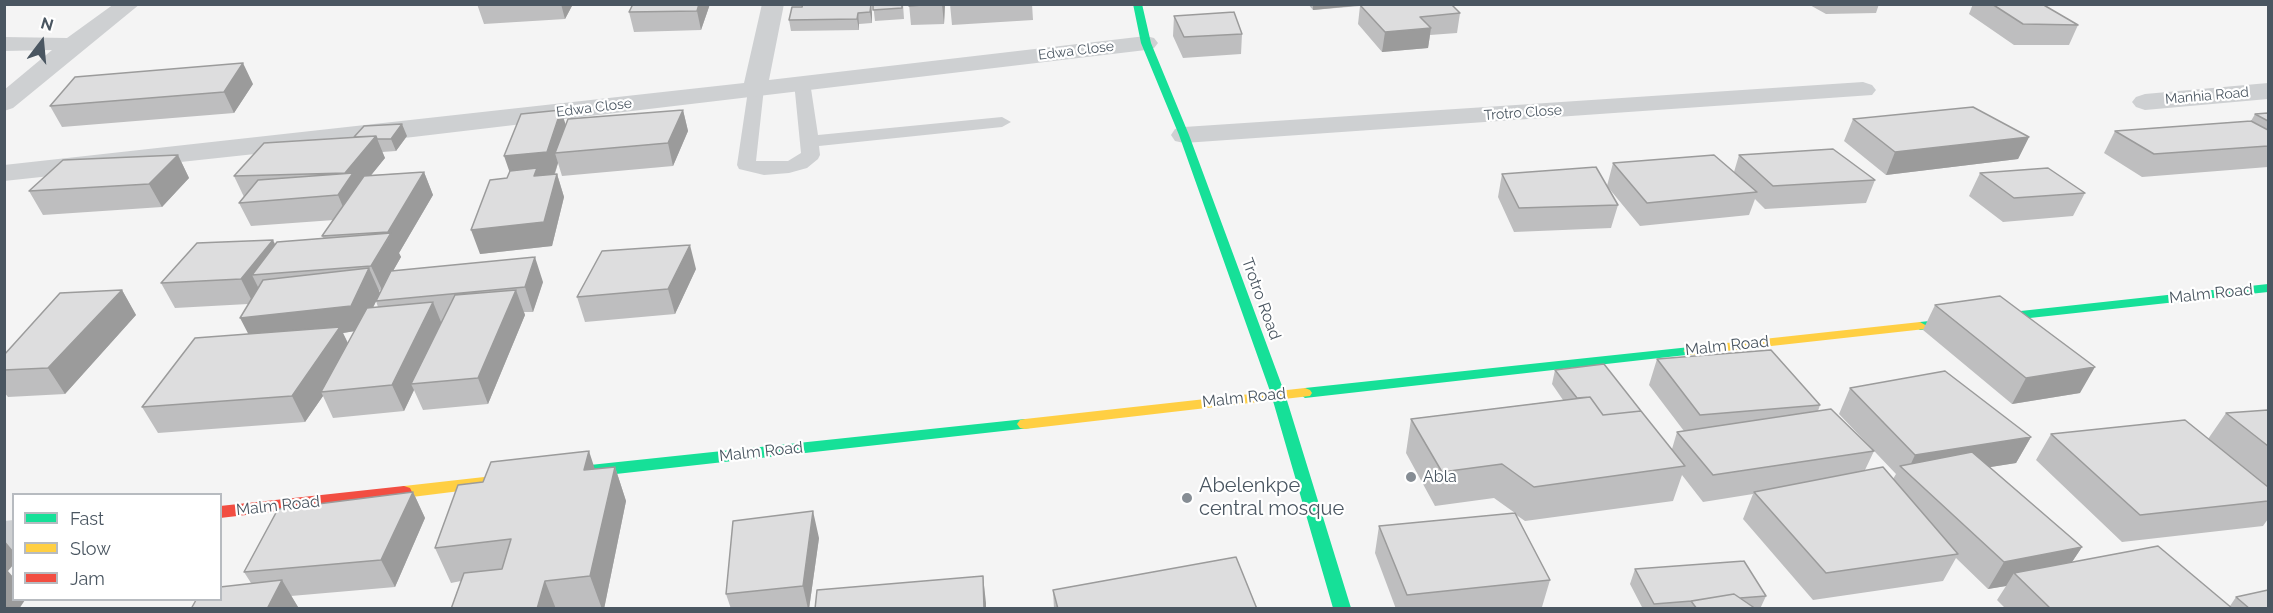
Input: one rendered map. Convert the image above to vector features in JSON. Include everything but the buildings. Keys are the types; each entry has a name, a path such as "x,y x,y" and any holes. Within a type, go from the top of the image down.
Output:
{"street":[{"path":"4,103 69,48 129,4"},
{"path":"754,88 773,4"},
{"name":"Trotro Road","path":"1137,4 1146,43 1184,135 1278,394 1342,609"},
{"path":"4,44 59,42 69,48"},
{"name":"Edwa Close","path":"4,173 425,128 1146,43"},
{"name":"Trotro Close","path":"1184,135 1863,90"},
{"name":"Manhia Road","path":"2145,102 2268,91"},
{"name":"Malm Road","path":"553,475 1278,394 2268,288"},
{"name":"Malm Road","path":"222,512 518,479"}],"lane":[{"path":"754,88 746,165 764,169 800,164 811,155 802,82"},
{"path":"809,141 1002,122"}],"traffic: fast":[{"path":"1137,4 1146,43 1184,135 1278,394 1342,608"},
{"path":"1920,326 2268,288"},
{"path":"1305,393 1690,351"},
{"path":"571,473 1025,424"}],"traffic: slow":[{"path":"1690,351 1920,326"},
{"path":"1025,424 1305,393"},
{"path":"404,492 502,481"}],"traffic: jam":[{"path":"222,512 404,492"}],"place":[{"name":"Abla","path":"1411,477"},
{"name":"Abelenkpe central mosque","path":"1187,498"}]}
